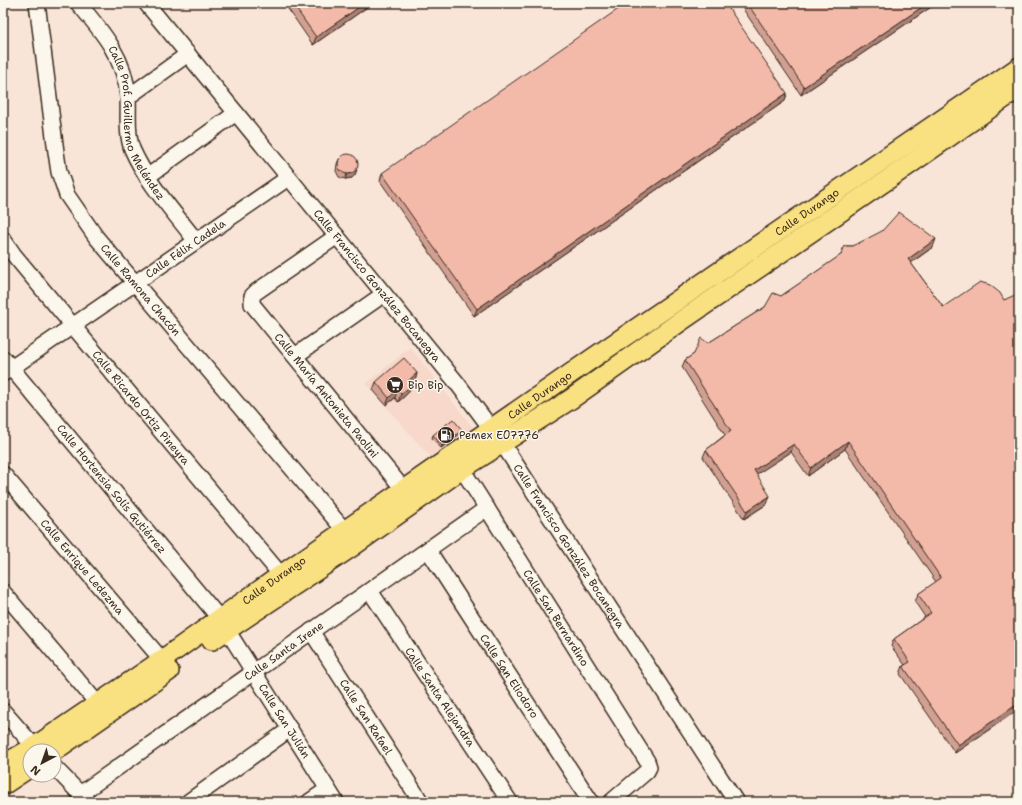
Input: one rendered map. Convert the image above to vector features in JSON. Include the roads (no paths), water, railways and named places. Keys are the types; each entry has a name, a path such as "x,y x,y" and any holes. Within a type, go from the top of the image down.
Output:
{"main road":[{"name":"Calle Durango","path":"44,743 97,703 162,660 223,625 353,546 462,470 497,436 786,226 1019,67"},
{"name":"Calle Durango","path":"62,745 223,625 281,574 404,490 497,436 571,398 1019,88"},
{"name":"Calle Durango","path":"3,766 22,756"},
{"path":"3,785 22,772"}],"street":[{"name":"Calle Ramona Chacón","path":"37,3 59,172 67,196 96,237 134,284 345,531"},
{"name":"Calle Prof. Guillermo Meléndez","path":"78,3 96,24 117,54 125,78 128,97 128,127 132,148 147,177 196,241"},
{"name":"Calle Francisco González Bocanegra","path":"146,3 337,236 497,436 736,802"},
{"path":"128,97 188,54"},
{"path":"147,177 236,113"},
{"name":"Calle Félix Cadela","path":"6,367 73,326 288,178"},
{"name":"Calle María Antonieta Paolini","path":"337,236 256,292 252,296 251,300 255,308 404,490"},
{"name":"Calle Ricardo Ortiz Pineyra","path":"3,239 14,255 281,574"},
{"path":"295,356 384,294"},
{"name":"Calle Hortensia Solís Gutiérrez","path":"6,367 223,625"},
{"name":"Calle San Bernardino","path":"462,470 644,754 649,767 642,777 611,802"},
{"name":"Calle Enrique Ledezma","path":"3,474 162,660"},
{"name":"Calle Santa Irene","path":"84,798 254,672 487,508"},
{"name":"Calle San Eliodoro","path":"428,550 590,802"},
{"name":"Calle Santa Alejandra","path":"370,591 510,802"},
{"path":"3,592 97,703"},
{"name":"Calle San Julián","path":"223,625 336,802"},
{"name":"Calle San Rafael","path":"311,631 421,802"},
{"path":"3,711 31,743"},
{"path":"188,802 290,729"},
{"path":"62,775 84,798"},
{"path":"309,802 328,789"}],"place":[{"name":"Bip Bip","path":"395,385"},
{"name":"Pemex E07776","path":"446,435"}]}
